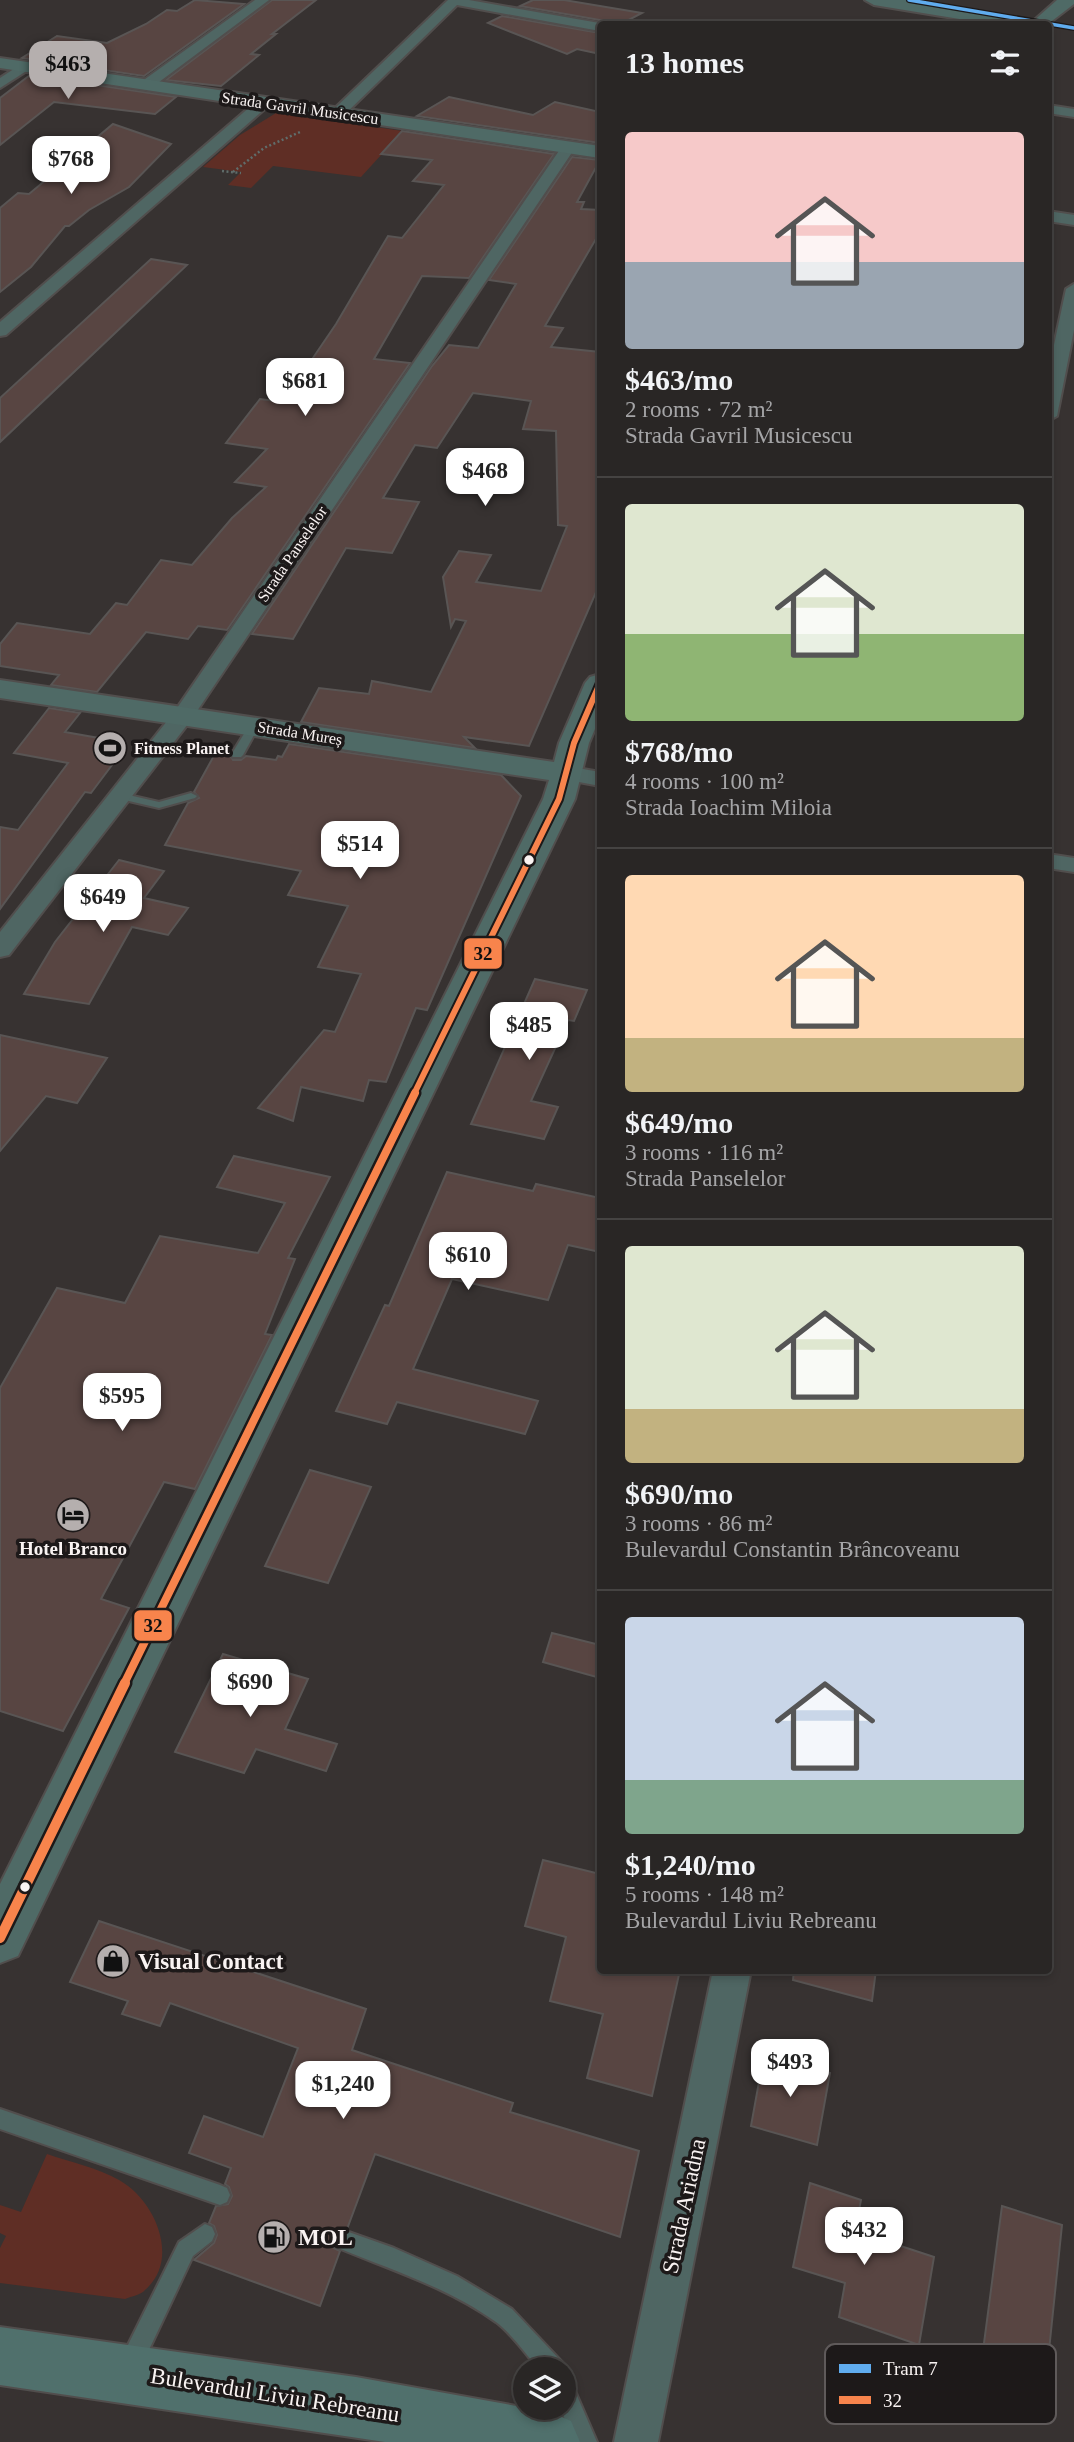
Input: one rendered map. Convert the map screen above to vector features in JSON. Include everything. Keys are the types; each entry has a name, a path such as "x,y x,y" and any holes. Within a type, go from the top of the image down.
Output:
{"main road":[{"name":"Bulevardul Liviu Rebreanu","path":"0,2356 127,2372 356,2407 550,2442"}],"street":[{"path":"146,85 263,0"},
{"path":"337,114 455,0 597,26"},
{"path":"874,0 1001,21"},
{"path":"1042,21 1068,0"},
{"name":"Strada Gavril Musicescu","path":"0,63 597,152"},
{"path":"0,83 23,66"},
{"path":"0,331 263,103"},
{"path":"1052,110 1074,113"},
{"name":"Strada Panselelor","path":"0,948 183,715 568,148"},
{"path":"1052,217 1074,220"},
{"path":"1052,396 1074,289"},
{"name":"Strada Mureș","path":"0,689 597,778"},
{"path":"0,1938 559,799 574,743 597,690"},
{"path":"1052,862 1074,865"},
{"name":"Strada Ariadna","path":"636,2442 731,1974"}],"lane":[{"path":"237,755 254,726"},
{"path":"120,796 159,805 191,796"},
{"path":"0,2119 220,2195"},
{"path":"127,2372 186,2249 205,2234"},
{"path":"343,2240 394,2258 450,2283 505,2316 542,2357"},
{"path":"576,2419 586,2442"}],"path":[{"path":"233,172 253,153 264,150 282,137 303,132"}],"shaded area":[{"path":"276,113 403,131 361,177 273,166 251,188 228,185 241,172 203,167 240,135"},
{"path":"47,2154 119,2180 132,2189 153,2215 162,2247 161,2263 156,2277 143,2292 125,2299 0,2283 0,2248 6,2236 0,2233 0,2205 21,2212"}],"building":[{"path":"195,0 244,4 144,76 22,58 57,36 107,43 146,24 167,10 177,11"},
{"path":"272,0 316,0 272,34 276,34 251,54 259,55 221,86 166,80"},
{"path":"533,0 564,0 642,13 627,21 605,21 520,6"},
{"path":"502,16 597,32 597,53 577,49 567,54 488,23"},
{"path":"30,75 176,97 155,114 54,102 0,145 0,98"},
{"path":"449,97 533,115 555,102 597,111 597,143 417,116"},
{"path":"113,124 171,144 129,187 65,226 31,267 0,292 0,208 18,193 29,194"},
{"path":"402,131 554,154 469,278 422,276 374,359 410,363 227,630 198,626 188,639 146,632 97,692 51,685 59,675 0,666 0,644 17,623 90,634 116,603 127,605 161,560 192,565 232,518 266,487 235,482 267,449 226,443 260,399 283,402 336,324 388,236 402,238 444,185 413,181 432,160 381,154"},
{"path":"572,157 597,160 597,165 577,202 584,202 581,209 597,210 597,237 545,326 563,328 551,347 597,352 597,590 529,746 464,737 475,748 301,722 319,688 369,694 372,681 431,692 466,621 455,619 451,627 443,577 459,551 491,555 476,582 541,591 567,526 558,525 556,431 523,429 531,401 473,393 437,448 415,445 383,498 419,502 392,553 346,548 293,639 252,634 432,366 449,345 478,348 516,284 489,280"},
{"path":"151,259 187,265 0,442 0,398"},
{"path":"49,708 80,713 65,732 110,740 121,753 91,793 85,792 0,909 0,827 18,830 68,763 14,753"},
{"path":"289,744 501,775 521,796 427,1010 416,1008 386,1082 369,1080 363,1101 301,1087 293,1121 258,1108 324,1030 335,1032 361,974 318,967 348,906 288,895 301,871 165,845 188,803 199,798 194,792 216,752 229,754 233,760 241,760 246,756 276,760 278,756 282,757"},
{"path":"119,860 164,871 144,898 188,908 168,935 132,927 89,1004 24,994 55,942"},
{"path":"535,979 587,990 574,1021 568,1020 531,1101 558,1107 544,1139 471,1124"},
{"path":"0,1035 107,1058 77,1103 46,1096 0,1151"},
{"path":"234,1156 330,1177 288,1258 295,1259 265,1334 272,1335 195,1489 164,1482 101,1599 129,1608 63,1731 0,1711 0,1388 57,1288 125,1303 160,1236 258,1253 285,1203 217,1187"},
{"path":"447,1172 533,1191 536,1184 597,1197 597,1251 568,1245 548,1300 452,1279 413,1369 538,1401 525,1434 397,1402 387,1424 336,1411 385,1305 389,1306"},
{"path":"310,1470 371,1487 328,1583 265,1566"},
{"path":"552,1633 597,1644 597,1677 543,1662"},
{"path":"223,1654 308,1679 285,1729 337,1744 326,1771 256,1749 244,1773 175,1752"},
{"path":"543,1860 597,1873 597,1974 679,1974 652,2096 587,2078 603,2014 550,2001 566,1937 525,1926"},
{"path":"99,1921 366,2009 352,2050 513,2103 510,2112 639,2151 620,2237 375,2154 347,2229 335,2231 331,2239 334,2248 340,2251 320,2306 194,2260 214,2243 217,2235 214,2226 209,2223 216,2206 228,2204 232,2196 225,2184 231,2168 189,2153 204,2116 263,2137 298,2048 170,2003 160,2026 122,2014 128,2001 70,1982"},
{"path":"794,1974 875,1974 872,2001 793,1980"},
{"path":"764,2054 830,2073 817,2145 751,2126"},
{"path":"810,2183 861,2200 855,2231 934,2257 919,2344 839,2317 845,2283 793,2267"},
{"path":"1002,2206 1062,2225 1050,2344 984,2344"}],"tram line":[{"name":"7","path":"909,0 1033,21"},
{"name":"7","path":"1052,24 1074,28"}],"transit line":[{"name":"32","path":"0,1938 559,799 574,743 597,690"}],"place":[{"name":"Fitness Planet","path":"110,748"},
{"name":"Hotel Branco","path":"73,1515"},
{"name":"Visual Contact","path":"113,1961"},
{"name":"MOL","path":"274,2237"}]}
